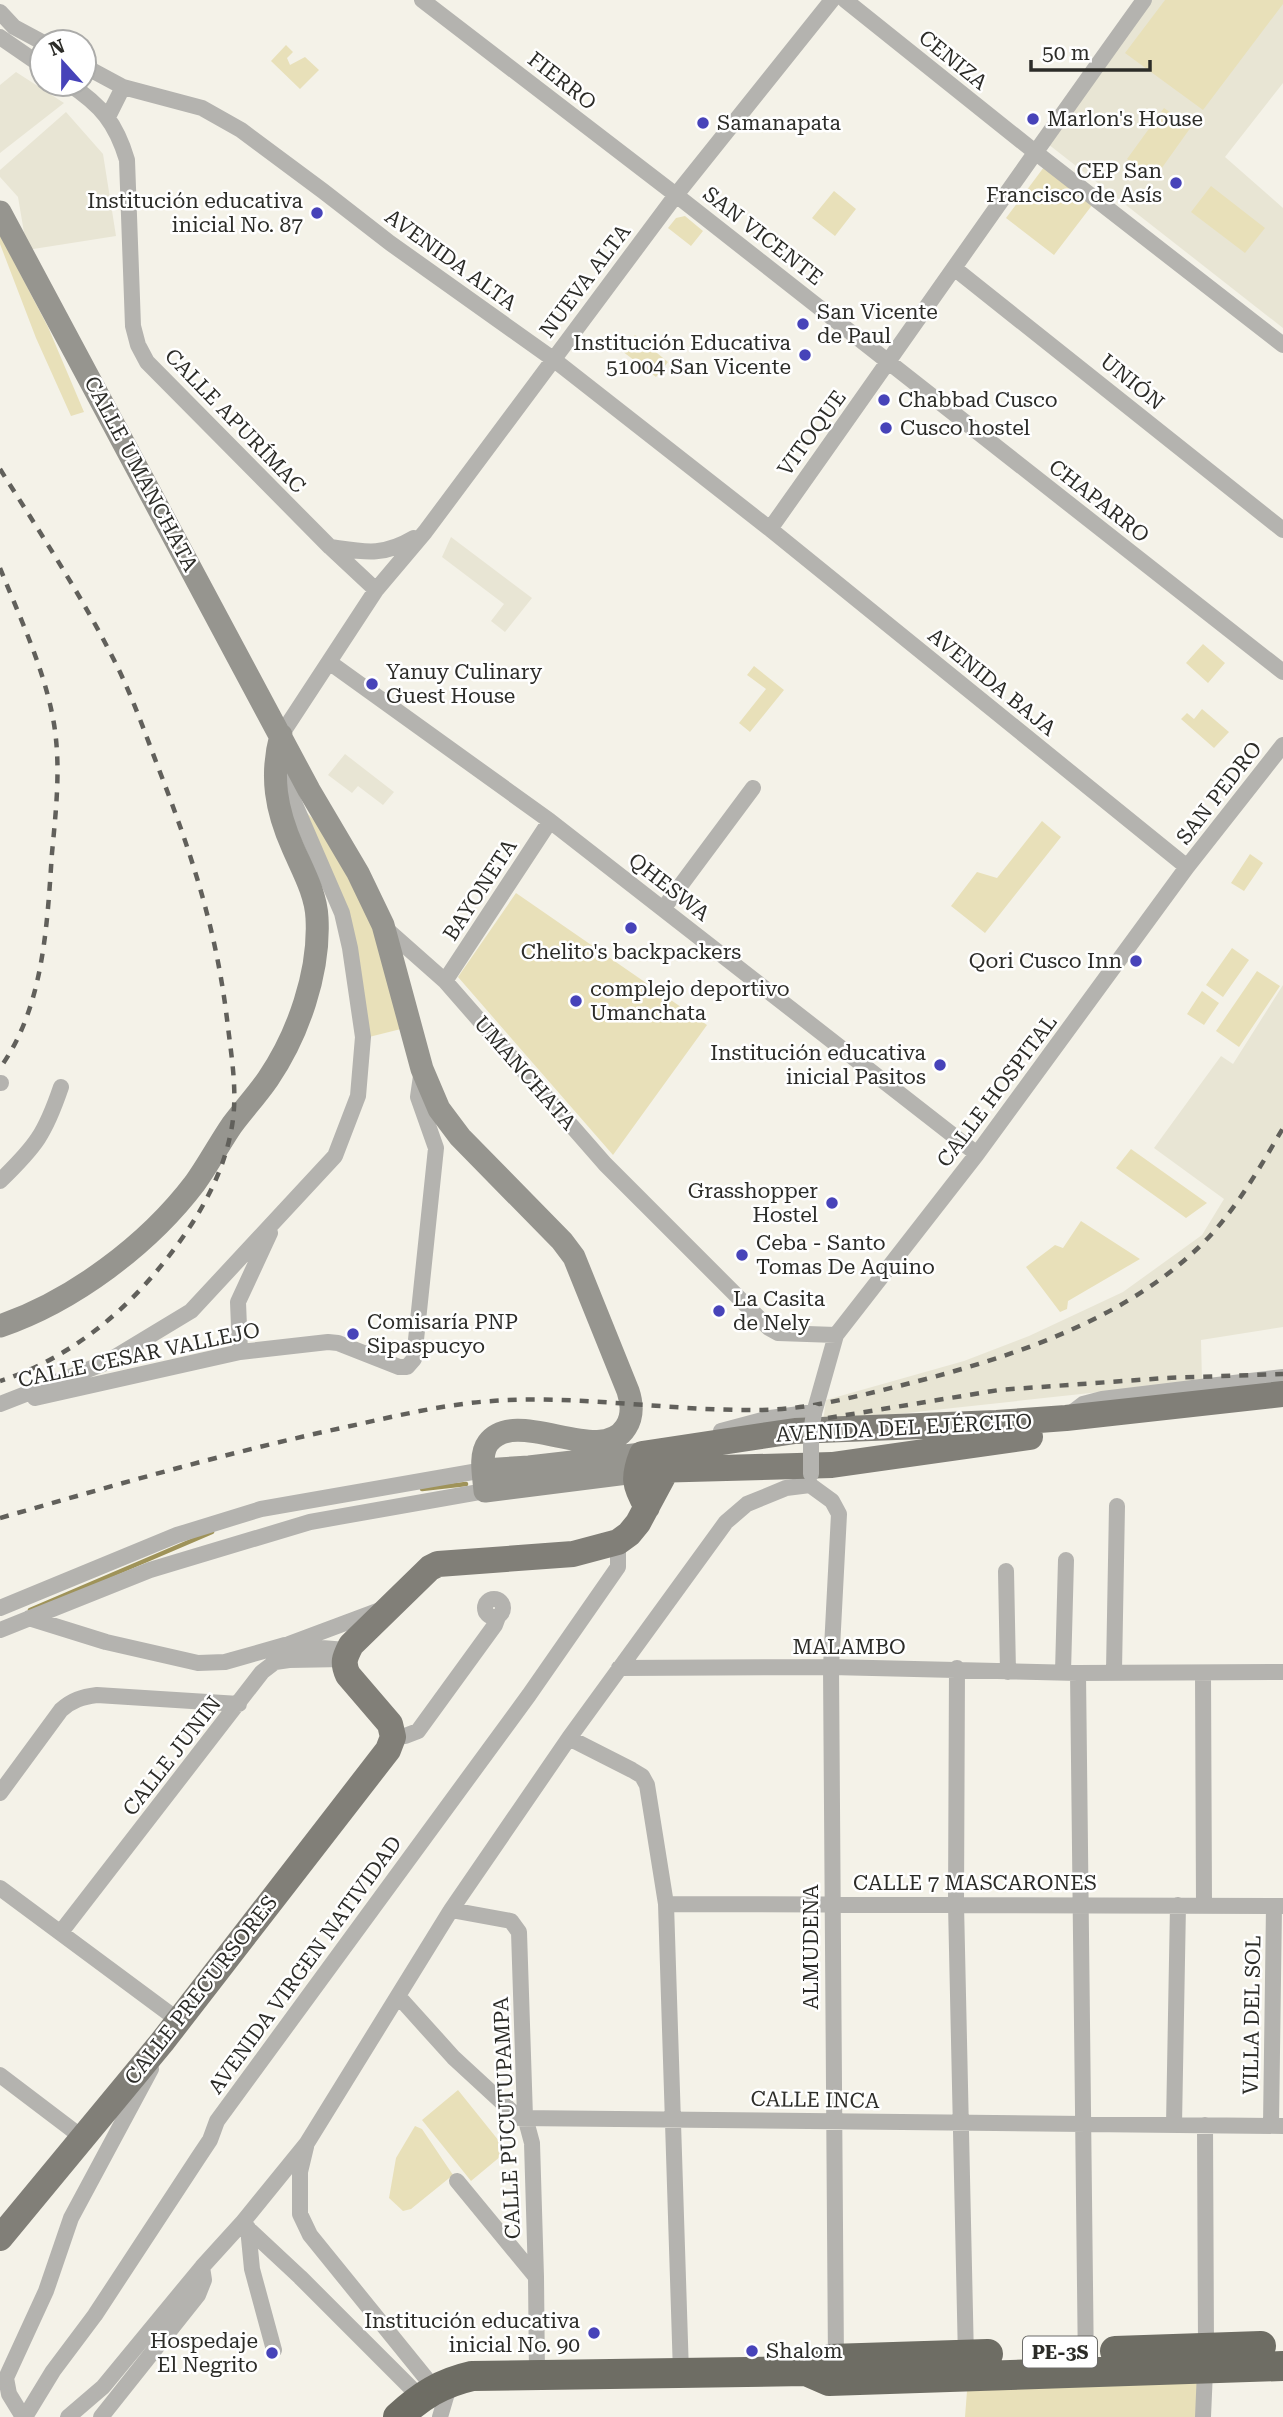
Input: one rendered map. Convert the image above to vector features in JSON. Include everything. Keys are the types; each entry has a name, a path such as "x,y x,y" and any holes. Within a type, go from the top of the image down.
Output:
{"highway":[{"name":"PE-3S","path":"436,2396 472,2376 806,2371 829,2381 836,2370 1205,2358 1283,2346"},
{"name":"PE-3S","path":"1205,2358 1283,2366"},
{"path":"398,2417 436,2396"}],"main road":[{"name":"CALLE UMANCHATA","path":"0,212 281,735"},
{"path":"0,1326 43,1310 66,1297 118,1259 166,1216 195,1182 281,1059 304,1007 313,968 317,918 307,876 281,818 275,787 275,758 281,735"},
{"name":"UMANCHATA","path":"281,735 309,790 358,873 383,925"},
{"path":"383,925 422,1069 439,1109 460,1137 562,1241 574,1257 632,1405 624,1431 605,1441 519,1431 497,1434 486,1445 483,1456 485,1481"},
{"name":"AVENIDA DEL EJÉRCITO","path":"652,1462 818,1429 1066,1418 1283,1394"},
{"name":"AVENIDA DEL EJÉRCITO","path":"485,1481 529,1467 652,1462 832,1465 1049,1435 1283,1408"},
{"path":"393,1737 390,1724 348,1675 346,1655 351,1645 430,1568 438,1564 573,1554 618,1542 629,1534 647,1507 652,1462"},
{"name":"CALLE PRECURSORES","path":"0,2238 162,2042 388,1750 393,1737"}],"street":[{"path":"9,0 0,10 14,27 28,35"},
{"name":"FIERRO","path":"422,0 676,195"},
{"name":"NUEVA ALTA","path":"281,735 376,590 425,532 676,195 832,0"},
{"name":"CENIZA","path":"845,0 1283,345"},
{"name":"VITOQUE","path":"770,529 1144,0"},
{"path":"0,37 28,56"},
{"name":"AVENIDA ALTA","path":"98,74 123,87 202,108 241,130 390,243 553,359 770,529"},
{"path":"108,117 123,87"},
{"name":"CALLE APURÍMAC","path":"86,98 108,117 120,138 127,160 133,326 138,345 147,362 376,590"},
{"name":"SAN VICENTE","path":"676,195 890,362"},
{"name":"UNIÓN","path":"954,268 1283,530"},
{"name":"CHAPARRO","path":"890,362 1283,672"},
{"name":"AVENIDA BAJA","path":"770,529 1187,867"},
{"path":"330,547 368,553 396,549 425,532"},
{"name":"QHESWA","path":"329,662 550,821 977,1154"},
{"name":"SAN PEDRO","path":"1187,867 1283,745"},
{"path":"1,1404 105,1363 191,1311 334,1156 358,1096 363,1037 350,948 342,913 275,758"},
{"path":"663,909 753,788"},
{"name":"BAYONETA","path":"445,981 550,821"},
{"name":"CALLE HOSPITAL","path":"836,1335 977,1154 1187,867"},
{"name":"UMANCHATA","path":"383,925 445,981 605,1164 769,1328 779,1332 836,1335"},
{"name":"CALLE CESAR VALLEJO","path":"1,1404 70,1392 240,1352 334,1342 399,1367 407,1367 414,1359 436,1149 418,1097 422,1069"},
{"path":"0,1181 30,1152 44,1133 61,1087"},
{"path":"240,1352 238,1302 276,1220"},
{"path":"68,2417 103,2387 202,2267 245,2225 307,2143 451,1910 569,1738 726,1522 747,1504 810,1480 814,1412 836,1335"},
{"path":"1066,1418 1077,1408 1093,1401 1283,1377"},
{"path":"652,1462 661,1445 770,1418 814,1412"},
{"name":"ALMUDENA","path":"810,1480 832,1501 839,1514 831,1667 836,2370"},
{"path":"0,1608 177,1535 261,1509 485,1481"},
{"path":"0,1630 150,1570 310,1522 485,1481"},
{"path":"1114,1671 1118,1506"},
{"name":"AVENIDA VIRGEN NATIVIDAD","path":"24,2417 193,2167 210,2140 217,2121 529,1695 618,1567 618,1542"},
{"path":"1066,1560 1081,1904 1085,2362"},
{"path":"1006,1571 1008,1672"},
{"path":"29,1618 107,1642 198,1663 225,1662 285,1645 392,1605"},
{"path":"393,1737 418,1731 495,1625 498,1617"},
{"path":"285,1645 346,1655"},
{"name":"CALLE JUNIN","path":"61,1932 262,1672 275,1662 346,1655"},
{"name":"MALAMBO","path":"619,1668 831,1667 957,1668 1008,1672 1283,1672"},
{"path":"957,1668 956,1904 966,2365"},
{"path":"1203,1673 1204,1905"},
{"path":"0,1793 61,1710 78,1698 97,1695 239,1704"},
{"path":"569,1738 632,1770 642,1776 647,1784 666,1904 681,2373"},
{"path":"0,1888 178,2020"},
{"name":"CALLE 7 MASCARONES","path":"666,1904 1279,1906"},
{"path":"1174,2124 1178,1905"},
{"name":"VILLA DEL SOL","path":"1277,2125 1279,1906"},
{"name":"CALLE PUCUTUPAMPA","path":"451,1910 511,1921 519,1932 525,2118 532,2143 537,2376"},
{"path":"398,1996 453,2057 519,2118 525,2118"},
{"path":"24,2417 9,2394 6,2378 46,2291 71,2218 154,2063 162,2042"},
{"path":"0,2075 83,2138"},
{"name":"CALLE INCA","path":"525,2118 1277,2125"},
{"path":"1203,2417 1205,2125"},
{"path":"307,2143 300,2172 300,2214 310,2235 436,2396"},
{"path":"457,2181 536,2277"},
{"path":"245,2225 252,2269 274,2350"},
{"path":"245,2225 436,2396"},
{"path":"101,2417 198,2295 204,2280 202,2267"}],"shaded area":[{"name":"CEP San Francisco de Asís","path":"1152,0 1283,0 1283,83 1225,157 1283,208 1283,328 1048,144"},
{"path":"1165,0 1283,0 1283,4 1203,110 1125,53"},
{"path":"286,45 293,52 287,58 290,65 305,57 319,70 300,89 271,61"},
{"path":"16,72 28,80 28,98 56,98 64,103 0,153 0,85"},
{"path":"1164,108 1191,127 1154,179 1127,159"},
{"path":"66,112 103,154 116,236 27,250 18,197 0,177 0,170"},
{"path":"1044,167 1093,204 1054,255 1006,218"},
{"path":"1211,186 1265,228 1245,253 1191,212"},
{"path":"834,191 856,209 835,236 812,218"},
{"path":"685,216 703,231 691,246 668,228 676,218"},
{"path":"0,235 48,327 84,412 71,416 36,338 0,244"},
{"path":"635,335 668,362 656,377 622,351"},
{"path":"451,537 532,598 505,632 491,621 504,604 442,557"},
{"path":"1203,644 1225,663 1208,683 1186,663"},
{"path":"754,666 784,690 750,732 739,723 766,689 747,675"},
{"path":"1202,709 1229,732 1214,748 1181,719 1187,713 1194,719"},
{"path":"345,754 394,792 383,805 358,786 352,793 328,775"},
{"path":"306,812 319,825 373,924 401,1029 369,1037"},
{"path":"1042,821 1061,837 985,933 951,906 977,872 997,878"},
{"path":"1250,854 1263,863 1244,891 1231,883"},
{"name":"complejo deportivo Umanchata","path":"516,893 707,1025 613,1155 458,977"},
{"path":"1232,948 1249,960 1223,997 1206,985"},
{"path":"1257,971 1280,986 1239,1047 1216,1031"},
{"path":"1283,985 1283,1327 1201,1340 1202,1381 823,1422 826,1400 964,1361 1029,1336 1123,1292 1202,1235 1224,1199 1154,1148 1221,1056 1233,1064"},
{"path":"1202,991 1219,1003 1204,1025 1187,1014"},
{"path":"1131,1149 1207,1203 1186,1218 1116,1168"},
{"path":"1081,1221 1140,1259 1068,1301 1067,1309 1060,1312 1026,1267 1055,1245 1063,1248"},
{"path":"458,2090 507,2151 471,2181 422,2120"},
{"path":"415,2126 422,2129 453,2175 411,2209 403,2211 389,2198 396,2158"},
{"path":"1204,2381 1203,2417 965,2417 967,2391"}],"waterway":[{"path":"422,1489 466,1484"},
{"path":"30,1610 212,1532"}],"railway":[{"path":"0,469 73,586 113,658 170,798 201,891 216,953 230,1046 234,1099 228,1146 213,1185 193,1222 156,1272 105,1323 66,1351 23,1373 0,1381"},
{"path":"0,568 45,684 54,724 57,772 48,908 41,965 26,1019 0,1068"},
{"path":"0,1518 259,1447 454,1405 542,1400 721,1410 775,1409 844,1399 976,1365 1095,1319 1166,1275 1198,1248 1223,1221 1245,1191 1283,1128"},
{"path":"828,1418 999,1390 1165,1378 1283,1374"}],"place":[{"name":"Marlon's House","path":"1033,119"},
{"name":"Samanapata","path":"703,123"},
{"name":"CEP San Francisco de Asís","path":"1176,183"},
{"name":"Institución educativa inicial No. 87","path":"317,213"},
{"name":"San Vicente de Paul","path":"803,324"},
{"name":"Institución Educativa 51004 San Vicente","path":"805,355"},
{"name":"Chabbad Cusco","path":"884,400"},
{"name":"Cusco hostel","path":"886,428"},
{"name":"Yanuy Culinary Guest House","path":"372,684"},
{"name":"Chelito's backpackers","path":"631,928"},
{"name":"Qori Cusco Inn","path":"1136,961"},
{"name":"complejo deportivo Umanchata","path":"576,1001"},
{"name":"Institución educativa inicial Pasitos","path":"940,1065"},
{"name":"Grasshopper Hostel","path":"832,1203"},
{"name":"Ceba - Santo Tomas De Aquino","path":"742,1255"},
{"name":"La Casita de Nely","path":"719,1311"},
{"name":"Comisaría PNP Sipaspucyo","path":"353,1334"},
{"name":"Institución educativa inicial No. 90","path":"594,2333"},
{"name":"Shalom","path":"752,2351"},
{"name":"Hospedaje El Negrito","path":"272,2353"}]}
